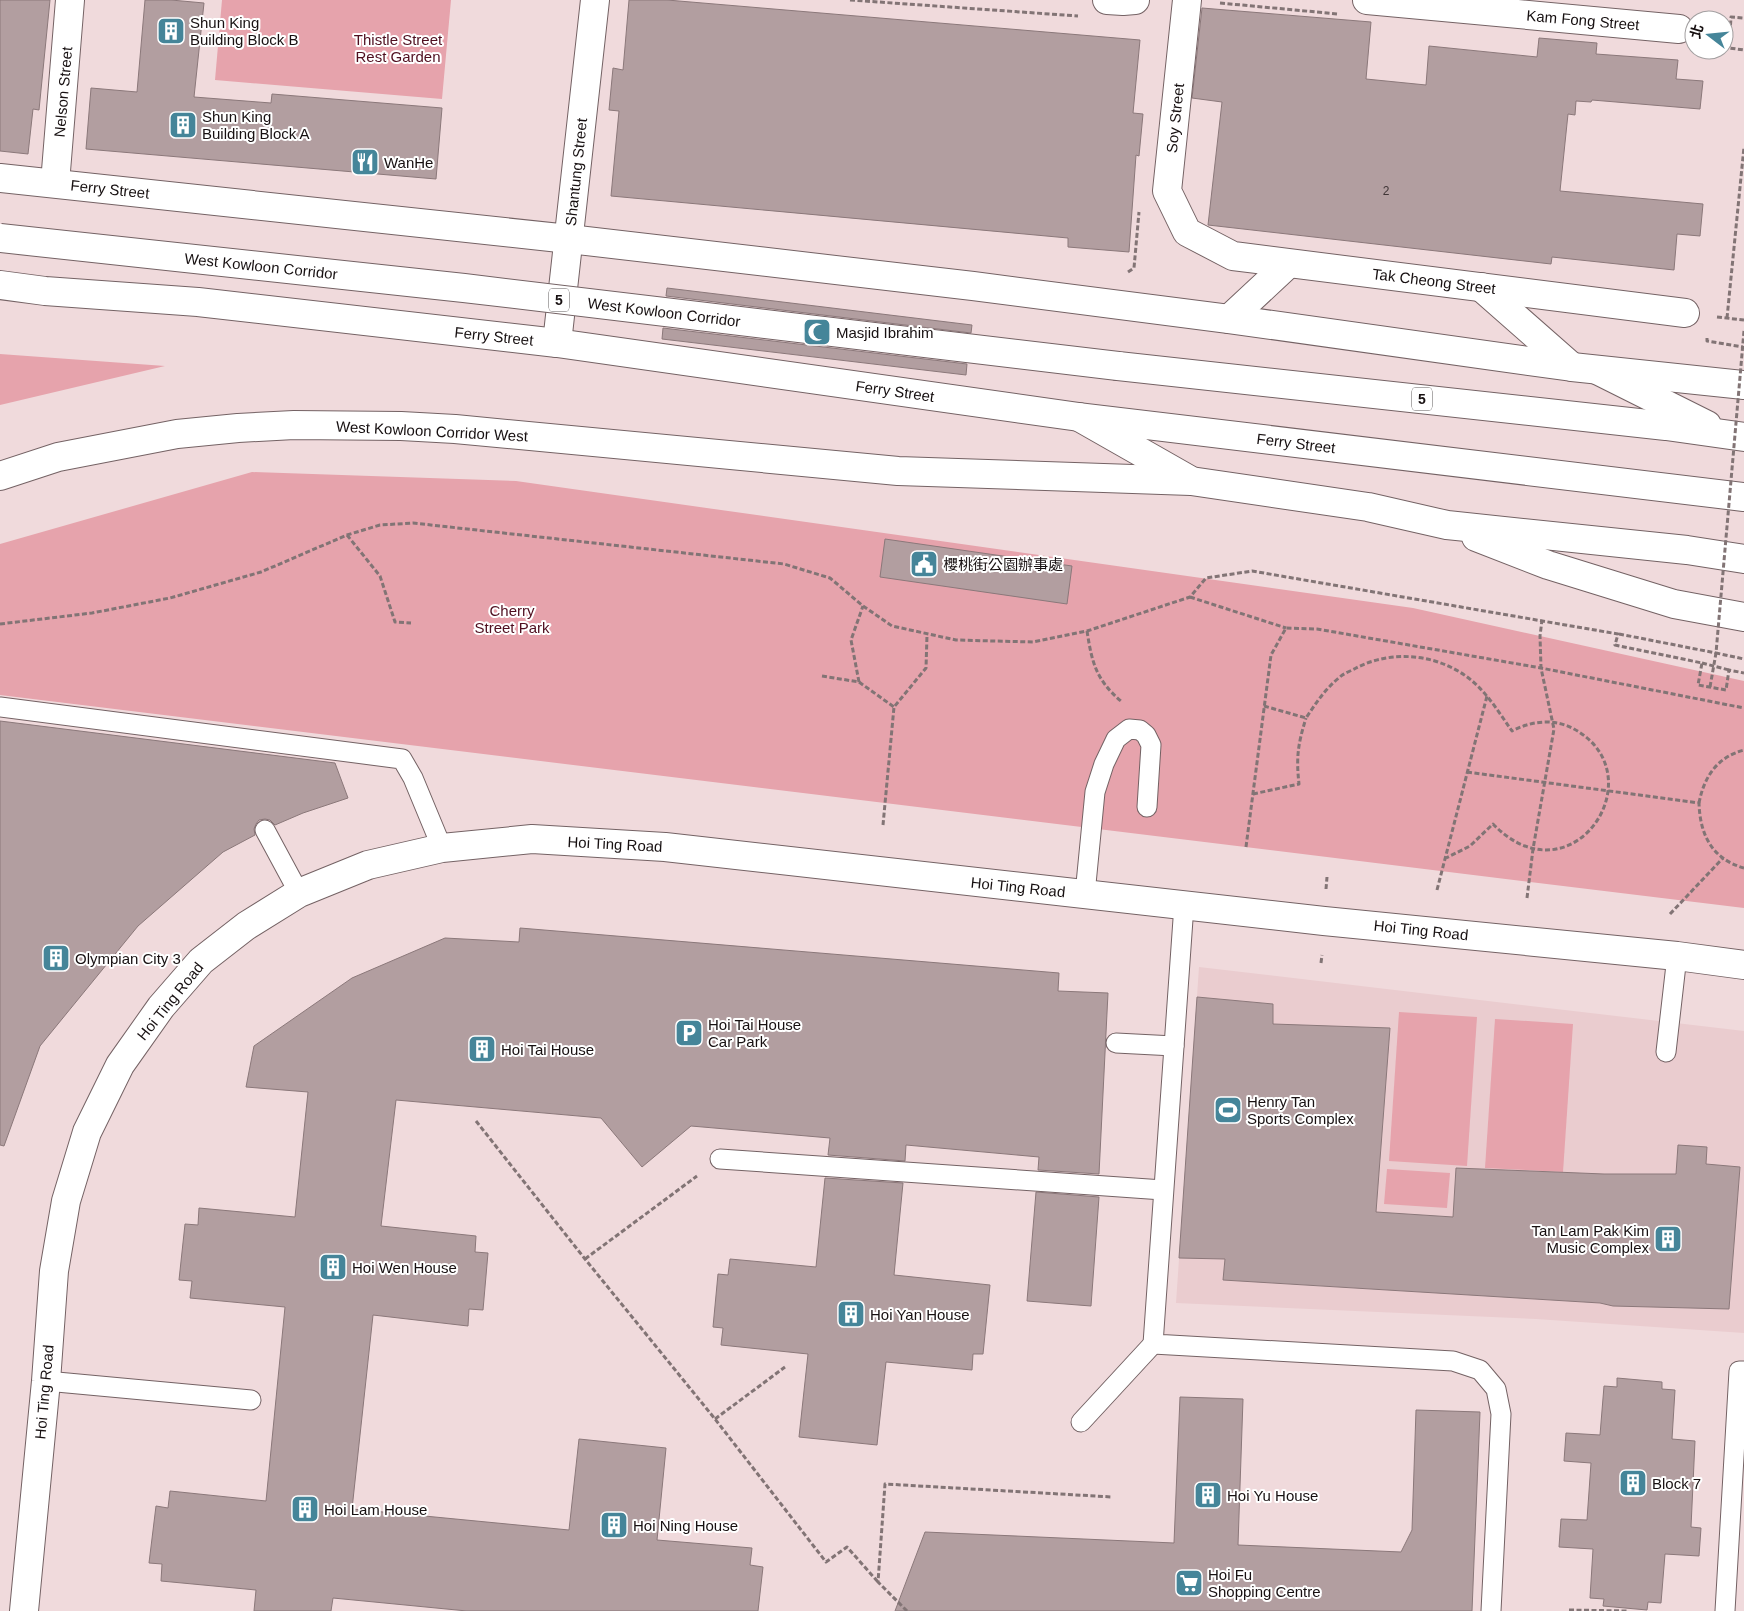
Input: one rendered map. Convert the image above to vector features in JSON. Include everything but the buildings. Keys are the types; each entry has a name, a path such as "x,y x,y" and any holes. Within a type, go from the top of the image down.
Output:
{"main road":[{"name":"Nelson Street","path":"55,183 70,0"},
{"name":"Shantung Street","path":"557,343 595,0"},
{"path":"1107,0 1134,0"},
{"name":"Soy Street","path":"1187,0 1167,191 1188,232"},
{"name":"Kam Fong Street","path":"1356,7 1679,29"},
{"name":"Ferry Street","path":"0,178 469,229 569,238 1229,319 1584,369 1744,385"},
{"name":"Tak Cheong Street","path":"1188,232 1233,256 1685,313"},
{"name":"West Kowloon Corridor","path":"0,238 474,289 1118,366 1735,435"},
{"path":"1229,319 1288,264"},
{"path":"0,285 45,291"},
{"path":"1481,287 1584,369 1735,435"},
{"name":"Ferry Street","path":"45,291 198,302 557,343 1079,417 1744,497"},
{"path":"0,293 45,291"},
{"path":"1079,417 1191,481 1368,507 1447,525 1687,550 1744,559"},
{"name":"West Kowloon Corridor West","path":"0,476 58,457 177,434 294,425 401,426 455,429 898,470 1191,481"},
{"path":"1447,525 1548,565 1674,604 1744,617"},
{"name":"Hoi Ting Road","path":"24,1611 46,1381 54,1271 66,1202 87,1132 120,1065 161,1007 201,961 246,926 300,893 368,865 442,848 532,839 665,847 1184,905 1677,956 1744,965"}],"lane":[{"path":"0,707 402,759 413,778 442,848"},
{"path":"1085,894 1095,792 1104,764 1116,739 1129,729 1140,730 1146,735 1151,746 1147,807"},
{"path":"264,830 300,893"},
{"path":"1081,1422 1153,1344 1184,905"},
{"path":"1666,1052 1677,956"},
{"path":"1116,1043 1174,1046"},
{"path":"720,1159 1163,1190"},
{"path":"1153,1344 1452,1361 1480,1370 1496,1389 1501,1414 1491,1611"},
{"path":"1725,1611 1739,1371 1744,1371"},
{"path":"46,1381 251,1400"}],"path":[{"path":"850,0 1085,17"},
{"path":"1217,3 1356,7"},
{"path":"1744,147 1727,318 1744,320"},
{"path":"1126,273 1134,268 1139,210"},
{"path":"1710,687 1716,653 1744,331"},
{"path":"1707,341 1743,347"},
{"path":"0,624 92,613 170,598 261,572 346,535 380,525 413,523 784,564 830,578 863,606 892,626 956,640 1033,642 1087,631 1190,597 1206,578 1252,571 1542,620 1744,659"},
{"path":"346,535 380,576 395,622 410,623"},
{"path":"1190,597 1286,628 1317,629 1542,668 1744,708"},
{"path":"859,682 851,640 863,606"},
{"path":"1527,898 1554,729 1542,668 1540,636 1542,620"},
{"path":"1246,847 1271,655 1286,628"},
{"path":"1087,631 1089,648 1097,675 1109,691 1123,703 1129,729"},
{"path":"1618,634 1615,645 1744,673"},
{"path":"883,825 894,707 926,668 927,635"},
{"path":"1253,794 1299,784 1298,744 1306,718 1321,695 1341,676 1370,661 1402,656 1429,659 1454,668 1472,681 1487,696 1512,731 1523,725 1535,722 1553,722 1568,726 1582,733 1592,742 1600,753 1607,772 1608,791 1604,810 1596,823 1578,841 1551,850 1534,849 1518,844 1505,836 1493,824 1470,846 1446,858"},
{"path":"1702,663 1698,685 1726,690 1730,670"},
{"path":"822,676 859,682 894,707"},
{"path":"1437,890 1487,696"},
{"path":"1264,706 1306,718"},
{"path":"1744,750 1722,760 1710,772 1702,787 1699,803 1700,819 1704,834 1712,847 1735,866 1744,868"},
{"path":"1467,772 1699,803"},
{"path":"1670,914 1723,858"},
{"path":"476,1121 585,1260 715,1419 826,1562 847,1547 907,1611"},
{"path":"585,1260 720,1159"},
{"path":"715,1419 785,1367"},
{"path":"878,1582 885,1484 1112,1497"},
{"path":"1569,1610 1628,1611"}],"shaded area":[{"path":"1199,967 1744,1031 1744,1333 1536,1319 1176,1303"}],"green space":[{"name":"Thistle Street Rest Garden","path":"222,0 451,0 442,99 215,80"},
{"path":"0,354 165,366 0,405"},
{"name":"Cherry Street Park","path":"252,472 516,481 1413,608 1744,681 1744,908 0,695 0,544"},
{"path":"1399,1012 1477,1017 1467,1166 1389,1161"},
{"path":"1495,1019 1573,1024 1563,1172 1485,1168"},
{"path":"1387,1169 1450,1173 1447,1208 1384,1204"}],"place":[{"name":"Shun King Building Block B","path":"171,31"},
{"name":"Shun King Building Block A","path":"183,125"},
{"name":"WanHe","path":"365,162"},
{"name":"Masjid Ibrahim","path":"817,332"},
{"name":"櫻桃街公園辦事處","path":"924,564"},
{"name":"Olympian City 3","path":"56,958"},
{"name":"Hoi Tai House Car Park","path":"689,1033"},
{"name":"Hoi Tai House","path":"482,1049"},
{"name":"Henry Tan Sports Complex","path":"1228,1110"},
{"name":"Tan Lam Pak Kim Music Complex","path":"1668,1239"},
{"name":"Hoi Wen House","path":"333,1267"},
{"name":"Hoi Yan House","path":"851,1314"},
{"name":"Block 7","path":"1633,1483"},
{"name":"Hoi Yu House","path":"1208,1495"},
{"name":"Hoi Lam House","path":"305,1509"},
{"name":"Hoi Ning House","path":"614,1525"},
{"name":"Hoi Fu Shopping Centre","path":"1189,1583"}]}
